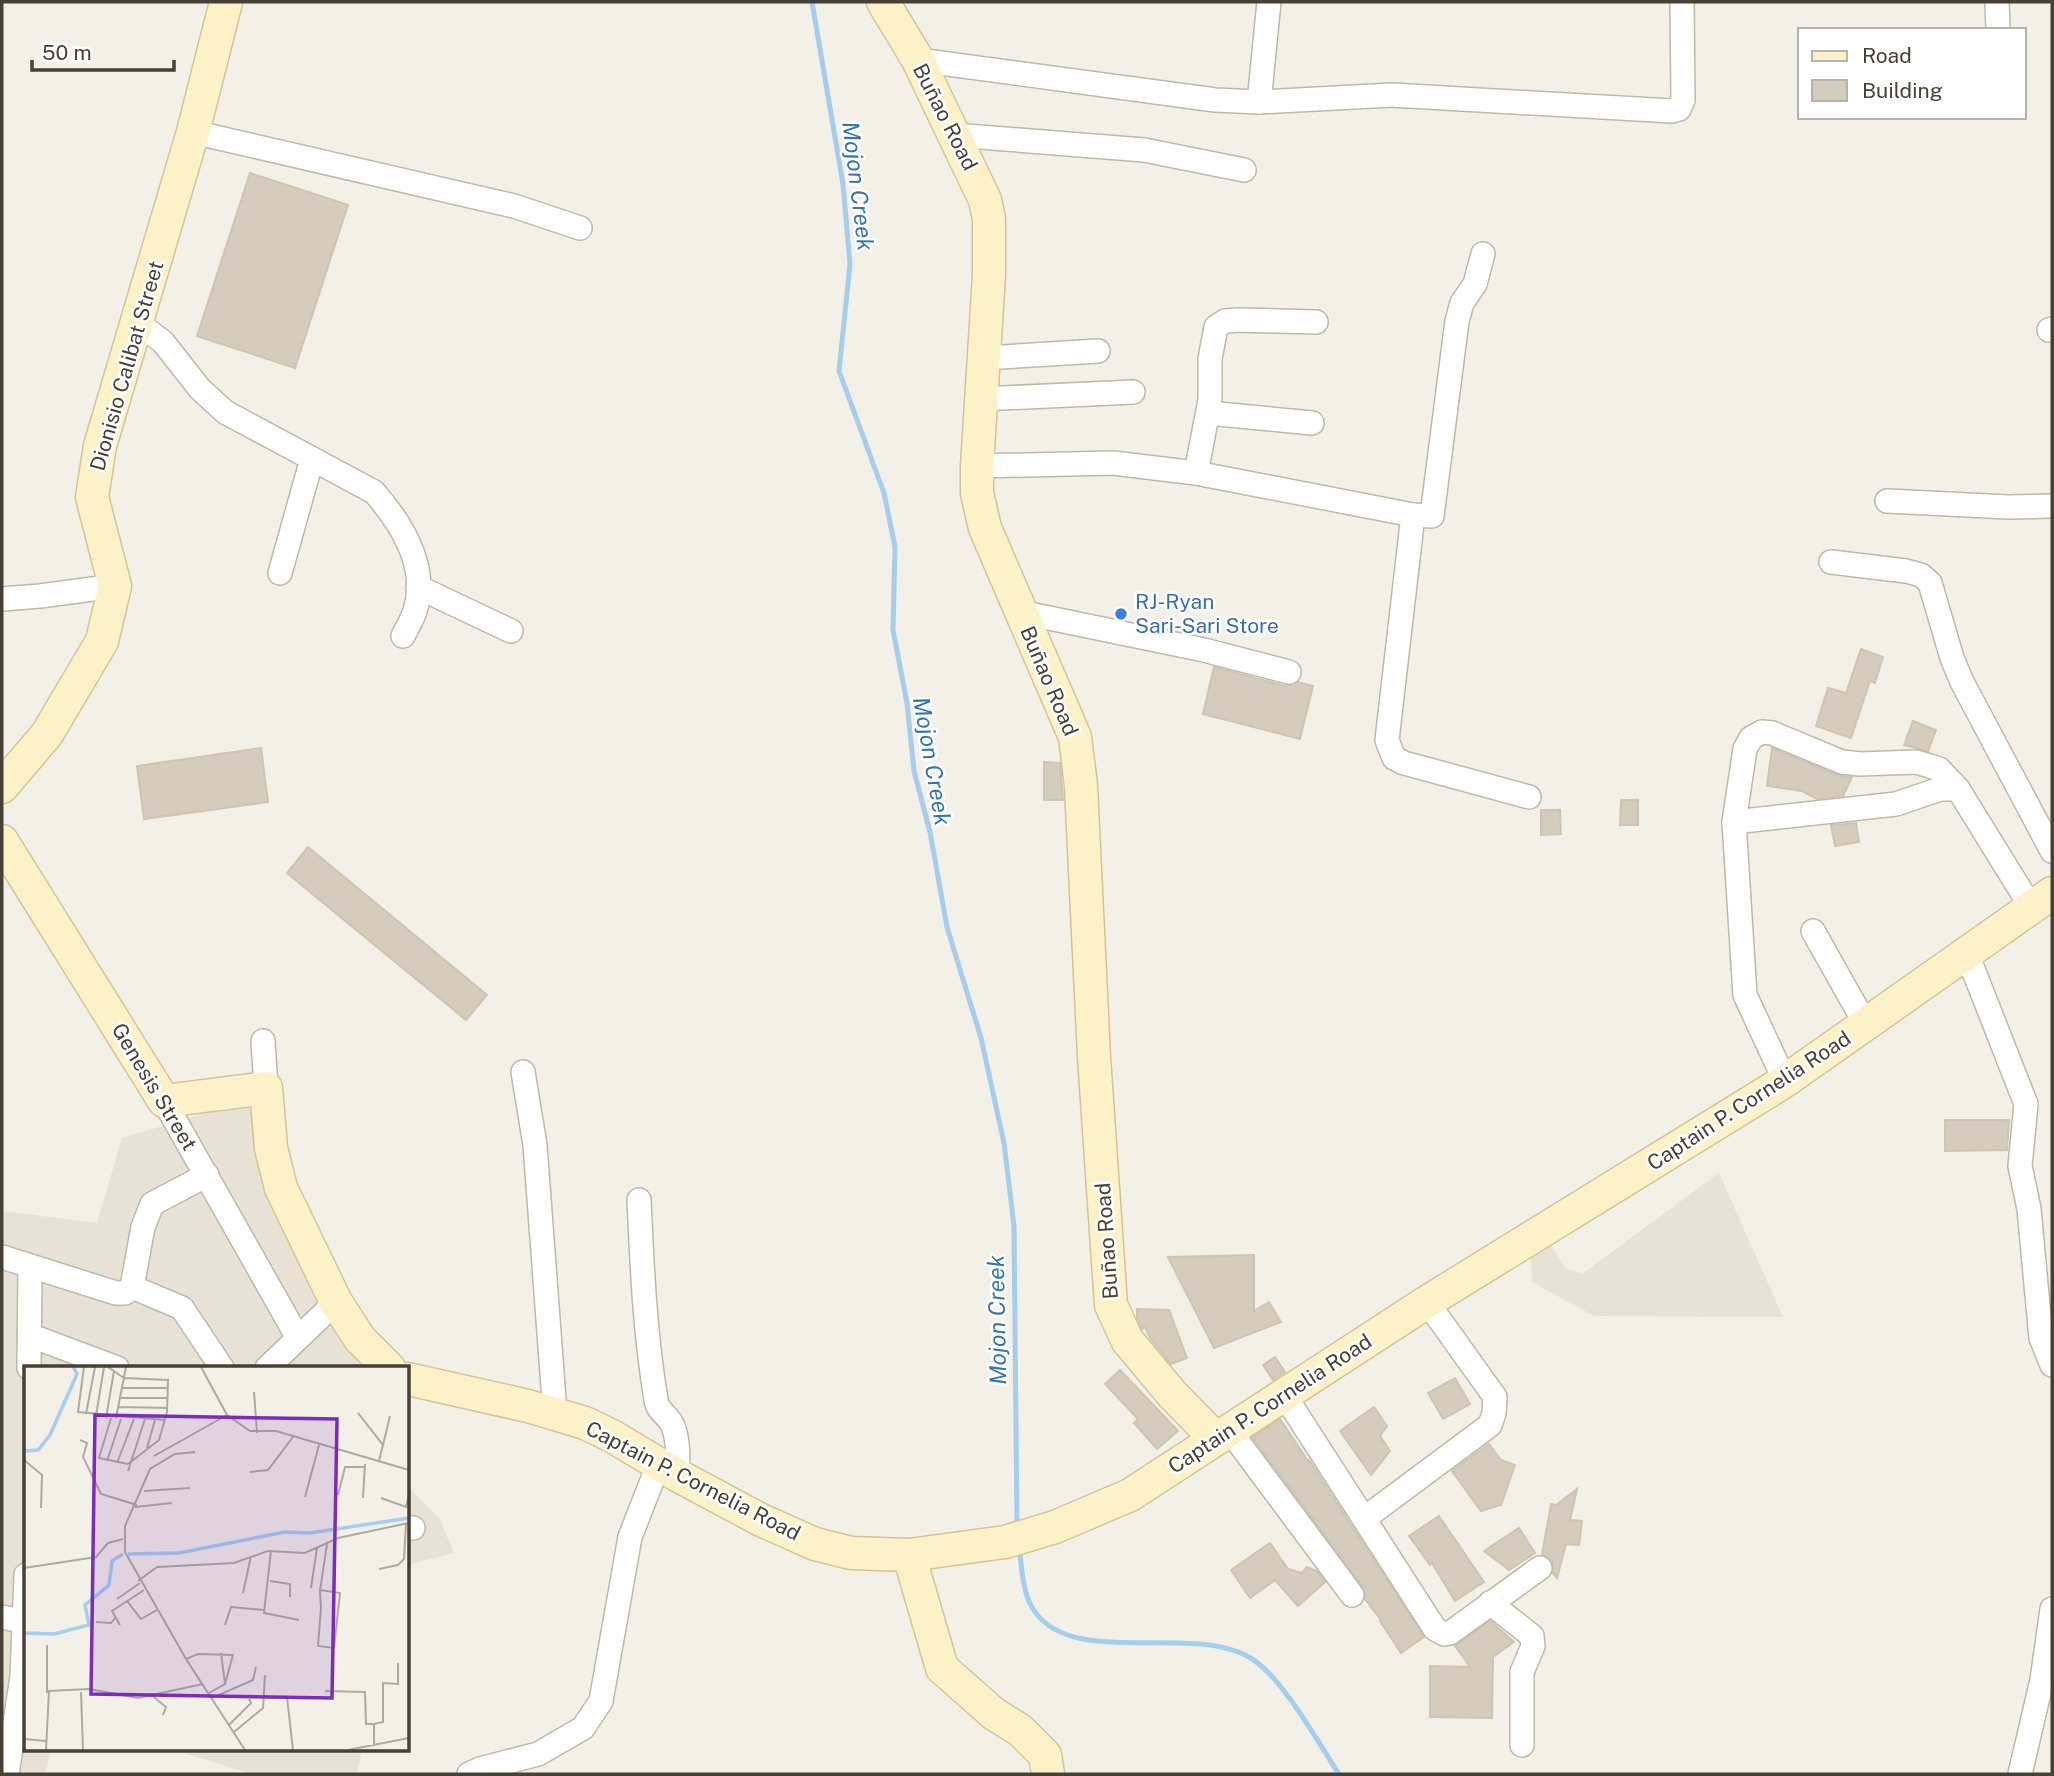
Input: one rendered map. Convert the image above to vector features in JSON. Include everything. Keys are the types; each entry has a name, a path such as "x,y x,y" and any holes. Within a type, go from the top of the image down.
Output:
{"street":[{"name":"Dionisio Calibat Street","path":"2,787 47,734 102,641 115,586 92,497 100,446 193,132 226,2"},
{"name":"Buñao Road","path":"883,2 918,60 985,200 989,219 989,275 977,493 985,528 1075,737 1081,786 1094,1057 1111,1305 1127,1340 1172,1394 1223,1435"},
{"path":"1259,102 1269,2"},
{"path":"918,60 1214,100 1259,102 1392,95 1672,111 1679,109 1683,100 1682,2"},
{"path":"1997,2 1998,28"},
{"path":"193,132 514,206 580,228"},
{"path":"954,135 1144,150 1244,170"},
{"path":"977,466 1113,463 1196,473 1413,515 1432,516 1457,321 1462,303 1475,284 1483,254"},
{"path":"1196,473 1208,413 1210,359 1216,327 1225,321 1238,320 1316,321"},
{"path":"138,323 163,342 200,389 225,412 374,492 393,514 413,550 418,587 415,611 403,636"},
{"path":"984,358 1098,351"},
{"path":"981,399 1133,392"},
{"path":"1208,413 1312,423"},
{"path":"280,573 312,459"},
{"path":"1887,500 2008,508 2052,506"},
{"path":"1413,515 1387,740 1390,749 1394,758 1404,763 1529,797"},
{"path":"1830,562 1906,571 1921,575 1930,583 1952,658 1962,682 2052,851"},
{"path":"2,599 40,597 115,586"},
{"path":"418,587 511,631"},
{"path":"1020,612 1204,650 1289,672"},
{"path":"1785,1081 1745,995 1734,822 1745,750 1751,738 1762,732 1772,733 1842,762 1916,762 1939,769 1958,789 2042,900"},
{"path":"1734,822 1896,804 1940,789 1958,789"},
{"name":"Genesis Street","path":"2,841 164,1101 298,1338"},
{"name":"Captain P. Cornelia Road","path":"410,1379 555,1413 612,1436 761,1520 816,1544 851,1553 909,1555 1005,1542 1055,1527 1130,1494 1427,1302 1785,1081 2042,900"},
{"path":"1812,931 1866,1025"},
{"path":"1967,954 2025,1104 2020,1166 2052,1365"},
{"path":"262,1041 271,1149 278,1179 336,1302 360,1339 387,1366"},
{"path":"523,1072 536,1158 555,1413"},
{"path":"164,1101 265,1088"},
{"path":"2,1257 116,1293 125,1293 132,1287 142,1227 152,1204 207,1175"},
{"path":"469,1774 480,1769 515,1767 583,1728 601,1700 630,1538 668,1469 679,1455 673,1425 656,1405 643,1289 639,1200"},
{"path":"29,1366 30,1266"},
{"path":"132,1287 182,1308 221,1366"},
{"path":"269,1366 336,1302"},
{"path":"1365,1518 1490,1425 1494,1413 1495,1397 1427,1302"},
{"path":"29,1335 112,1366"},
{"path":"1285,1396 1434,1629 1450,1633 1540,1568"},
{"path":"1223,1435 1352,1595"},
{"path":"909,1555 942,1668 994,1714 1020,1730 1045,1755 1048,1774"},
{"path":"1490,1603 1532,1636 1533,1646 1522,1672 1522,1745"},
{"path":"2021,1774 2042,1680 2052,1609"},
{"path":"2,1617 24,1622"},
{"path":"5,1773 11,1694 24,1662"}],"shaded area":[{"path":"236,1104 257,1108 372,1366 24,1366 24,1752 50,1752 45,1774 2,1774 2,1211 97,1223 122,1138"},
{"path":"1719,1173 1783,1317 1594,1316 1532,1282 1531,1258 1551,1245 1565,1268 1582,1274"},
{"path":"410,1489 439,1518 454,1553 410,1564"},
{"path":"180,1752 362,1752 357,1774 251,1774"}],"building":[{"path":"250,173 348,205 295,368 197,336"},
{"path":"1861,649 1883,657 1875,683 1870,681 1851,738 1816,726 1828,688 1846,693"},
{"path":"1214,667 1285,686 1298,682 1313,686 1300,739 1203,714"},
{"path":"1913,721 1936,730 1928,751 1904,745"},
{"path":"261,748 268,802 144,819 137,766"},
{"path":"1772,748 1837,775 1852,777 1843,796 1817,799 1802,791 1767,786"},
{"path":"1044,762 1060,763 1063,800 1044,800"},
{"path":"1621,800 1638,800 1638,825 1620,825"},
{"path":"1541,810 1560,810 1561,834 1541,835"},
{"path":"1856,823 1859,842 1835,846 1831,825"},
{"path":"308,847 487,995 466,1020 287,873"},
{"path":"1945,1120 2009,1120 2007,1150 1945,1151"},
{"path":"1254,1255 1254,1311 1269,1302 1281,1322 1214,1348 1168,1257"},
{"path":"1137,1309 1169,1310 1187,1358 1171,1364 1150,1338 1145,1327 1142,1329"},
{"path":"1275,1357 1285,1372 1273,1380 1263,1365"},
{"path":"1120,1370 1178,1431 1157,1449 1134,1423 1138,1419 1105,1384"},
{"path":"1455,1378 1470,1404 1443,1419 1428,1393"},
{"path":"1374,1407 1387,1426 1380,1436 1390,1451 1371,1475 1340,1431"},
{"path":"1280,1419 1424,1637 1401,1653 1365,1599 1363,1587 1252,1437"},
{"path":"1489,1444 1501,1460 1515,1465 1501,1505 1481,1511 1452,1471"},
{"path":"1577,1489 1570,1520 1582,1521 1579,1545 1566,1544 1557,1578 1553,1573 1552,1560 1542,1555 1551,1504 1556,1505"},
{"path":"1439,1516 1484,1582 1455,1601 1432,1563 1430,1565 1409,1536"},
{"path":"1519,1528 1535,1553 1509,1570 1484,1551"},
{"path":"1270,1543 1288,1569 1302,1573 1307,1567 1317,1571 1325,1582 1298,1606 1275,1580 1250,1598 1231,1570"},
{"path":"1490,1621 1514,1642 1493,1657 1492,1718 1430,1717 1430,1666 1470,1667 1455,1646"}],"waterway":[{"name":"Mojon Creek","path":"812,2 843,184 850,264 839,371 884,493 895,547 893,630 907,703 914,771 930,832 947,927 981,1038 1004,1143 1014,1226 1017,1526"},
{"name":"Mojon Creek","path":"1019,1547 1029,1602 1051,1627 1074,1637 1102,1642 1195,1644 1224,1648 1249,1657 1261,1666 1286,1694 1339,1774"}],"place":[{"name":"RJ-Ryan Sari-Sari Store","path":"1121,614"}]}
